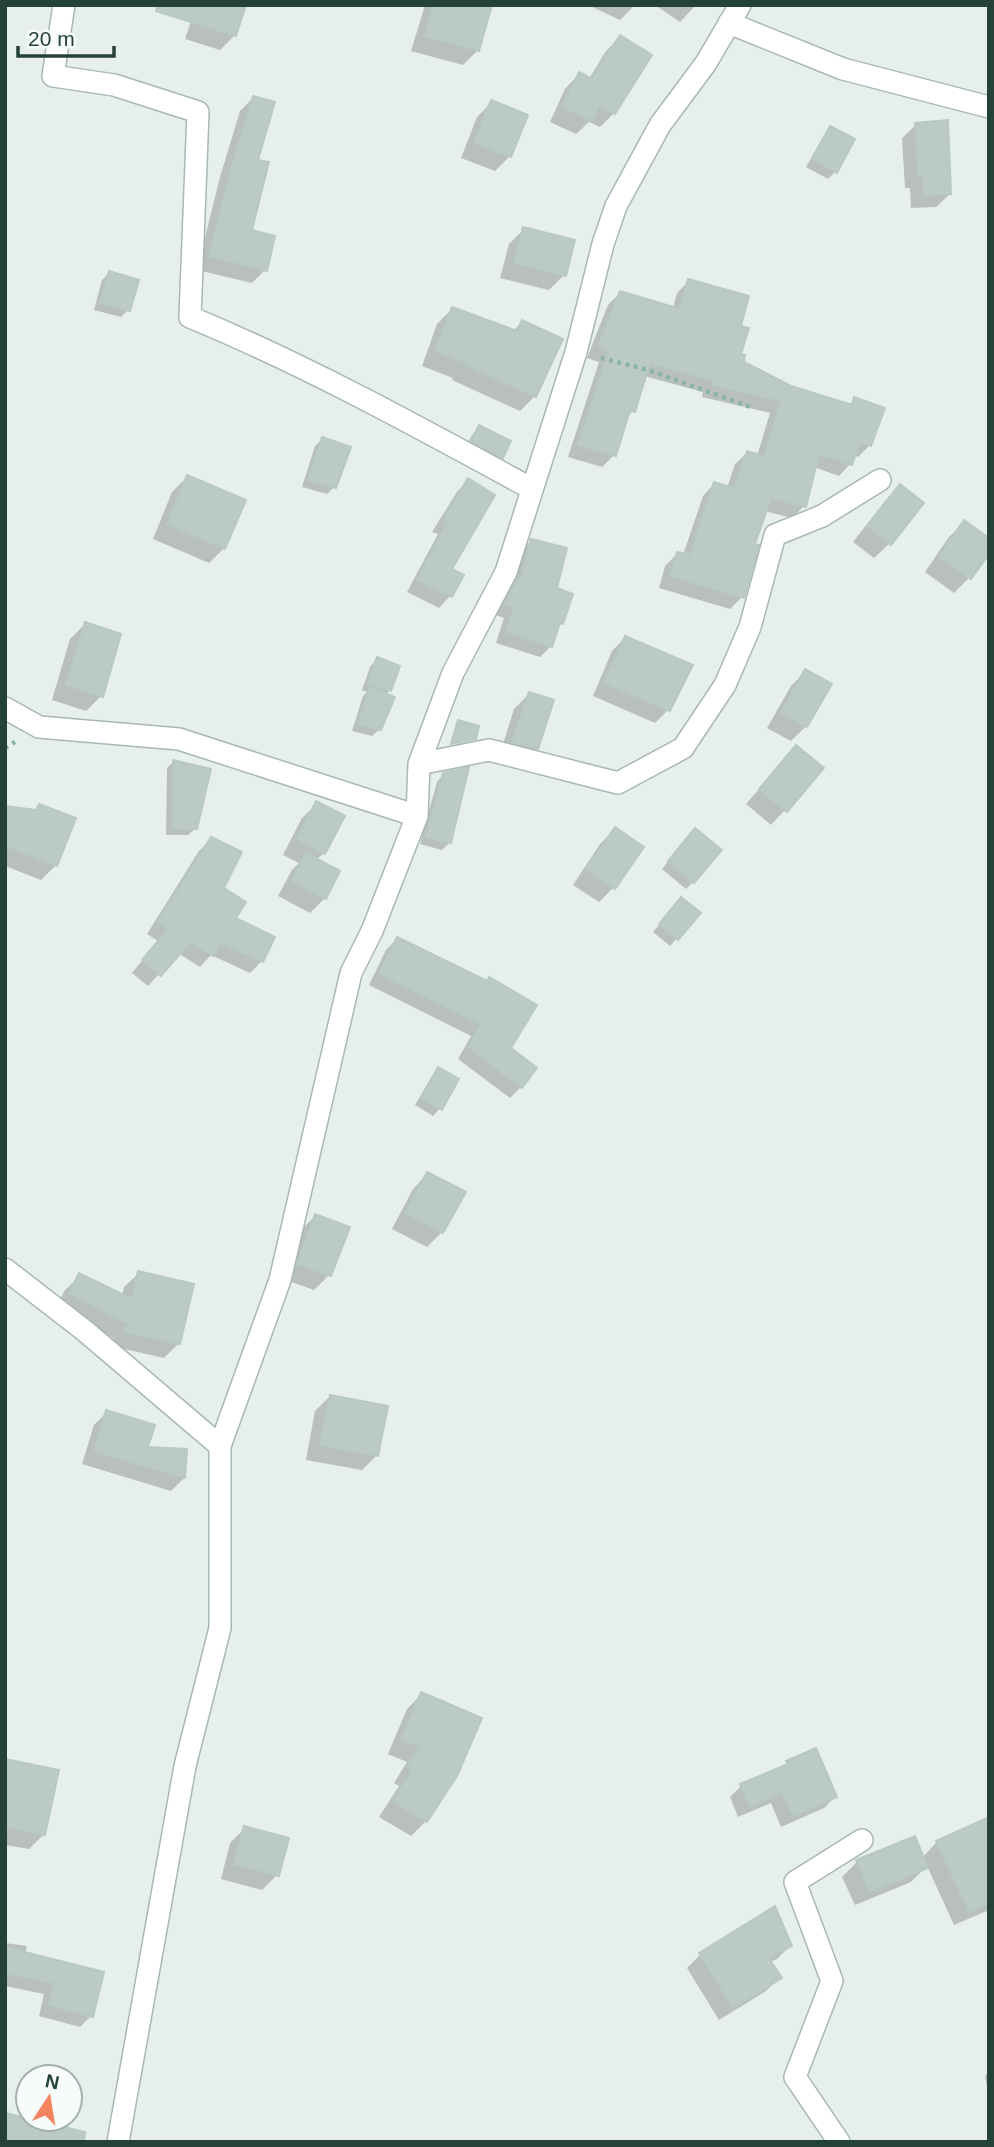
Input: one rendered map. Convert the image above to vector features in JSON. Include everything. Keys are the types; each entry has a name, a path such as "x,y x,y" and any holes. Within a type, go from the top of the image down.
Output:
{"street":[{"path":"64,5 53,76 114,85 198,112 190,317 258,345 532,489"},
{"path":"118,2142 185,1766 220,1628 220,1446 280,1280 351,973 372,931 417,816 419,764 453,673 506,572 576,352 603,244 616,206 660,125 706,63 735,14 843,69 989,107"},
{"path":"419,764 489,750 618,783 683,748 725,685 750,627 775,535 822,516 880,480"},
{"path":"5,708 39,727 179,739 417,816"},
{"path":"5,1269 85,1331 220,1446"},
{"path":"839,2142 795,2077 832,1982 795,1882 862,1840"}],"path":[{"path":"576,352 648,370 753,408"}],"building":[{"path":"157,5 246,5 236,36 156,11"},
{"path":"433,5 492,5 479,51 425,36"},
{"path":"620,35 652,55 615,114 599,106 592,121 562,107 579,72 592,79"},
{"path":"253,96 275,102 258,160 269,162 252,230 275,236 267,271 209,256"},
{"path":"491,100 528,115 511,157 474,143"},
{"path":"948,120 951,194 924,195 923,175 918,176 915,123"},
{"path":"830,126 855,139 837,173 812,159"},
{"path":"523,227 575,240 566,276 514,263"},
{"path":"109,271 139,280 130,311 100,303"},
{"path":"688,279 749,296 741,326 749,328 741,354 745,355 744,362 791,386 852,405 854,397 885,408 871,446 860,442 852,465 819,454 806,507 771,498 755,544 759,545 744,598 670,576 677,552 690,555 714,482 734,488 747,451 764,456 781,401 712,385 714,381 650,363 635,412 630,410 616,456 578,445 609,351 598,346 620,291 680,309"},
{"path":"452,307 517,331 522,320 563,339 536,397 466,365 467,363 435,351"},
{"path":"479,425 511,441 503,458 471,441"},
{"path":"322,437 351,447 336,488 308,480"},
{"path":"187,475 246,500 225,549 167,524"},
{"path":"468,478 495,495 452,569 464,575 452,597 417,580 448,522 443,520"},
{"path":"900,484 924,503 891,545 867,526"},
{"path":"964,520 989,538 989,554 971,579 939,557"},
{"path":"531,539 567,548 557,588 573,594 552,647 506,632 514,607 505,604 519,576 522,577"},
{"path":"85,622 121,634 103,697 66,685"},
{"path":"625,636 693,665 670,711 604,683"},
{"path":"377,657 400,666 391,691 368,683"},
{"path":"805,669 832,684 807,727 781,713"},
{"path":"370,687 395,697 381,730 358,724"},
{"path":"529,692 554,700 538,749 512,742"},
{"path":"458,720 479,726 476,739 451,744"},
{"path":"796,745 824,768 787,812 759,789"},
{"path":"173,760 211,769 197,829 173,829"},
{"path":"469,767 451,843 426,837 443,773"},
{"path":"316,801 345,816 325,854 297,839"},
{"path":"39,804 76,818 57,866 5,846 5,806 36,810"},
{"path":"615,827 644,847 615,889 586,869"},
{"path":"695,828 722,850 694,883 668,861"},
{"path":"211,837 242,852 224,888 246,902 236,918 275,937 263,962 221,943 213,956 190,942 161,976 142,960 168,929 158,922"},
{"path":"306,853 340,871 326,899 292,881"},
{"path":"681,897 701,913 678,940 659,924"},
{"path":"397,937 487,981 489,977 537,1005 511,1048 537,1068 522,1088 468,1047 481,1024 379,974"},
{"path":"438,1067 459,1079 442,1110 421,1098"},
{"path":"427,1172 466,1192 443,1233 405,1213"},
{"path":"315,1214 350,1227 331,1276 297,1264"},
{"path":"138,1271 194,1284 180,1344 125,1332 127,1323 69,1293 79,1273 132,1299"},
{"path":"330,1395 388,1406 378,1456 320,1445"},
{"path":"106,1410 155,1425 148,1447 187,1449 185,1478 94,1451"},
{"path":"421,1692 482,1718 457,1776 427,1822 393,1801 412,1771 407,1767 420,1747 401,1739"},
{"path":"816,1748 837,1797 793,1816 782,1793 750,1807 740,1784 788,1764 786,1761"},
{"path":"5,1759 59,1770 45,1835 5,1827"},
{"path":"989,1817 989,1903 969,1912 936,1841"},
{"path":"244,1826 289,1838 279,1876 234,1864"},
{"path":"915,1836 928,1868 870,1892 856,1860"},
{"path":"775,1906 792,1946 768,1957 782,1978 733,2008 699,1953"},
{"path":"5,1947 104,1972 93,2017 49,2005 54,1983 5,1973"},
{"path":"5,2113 14,2115 14,2133 85,2132 84,2142 5,2142"}]}
